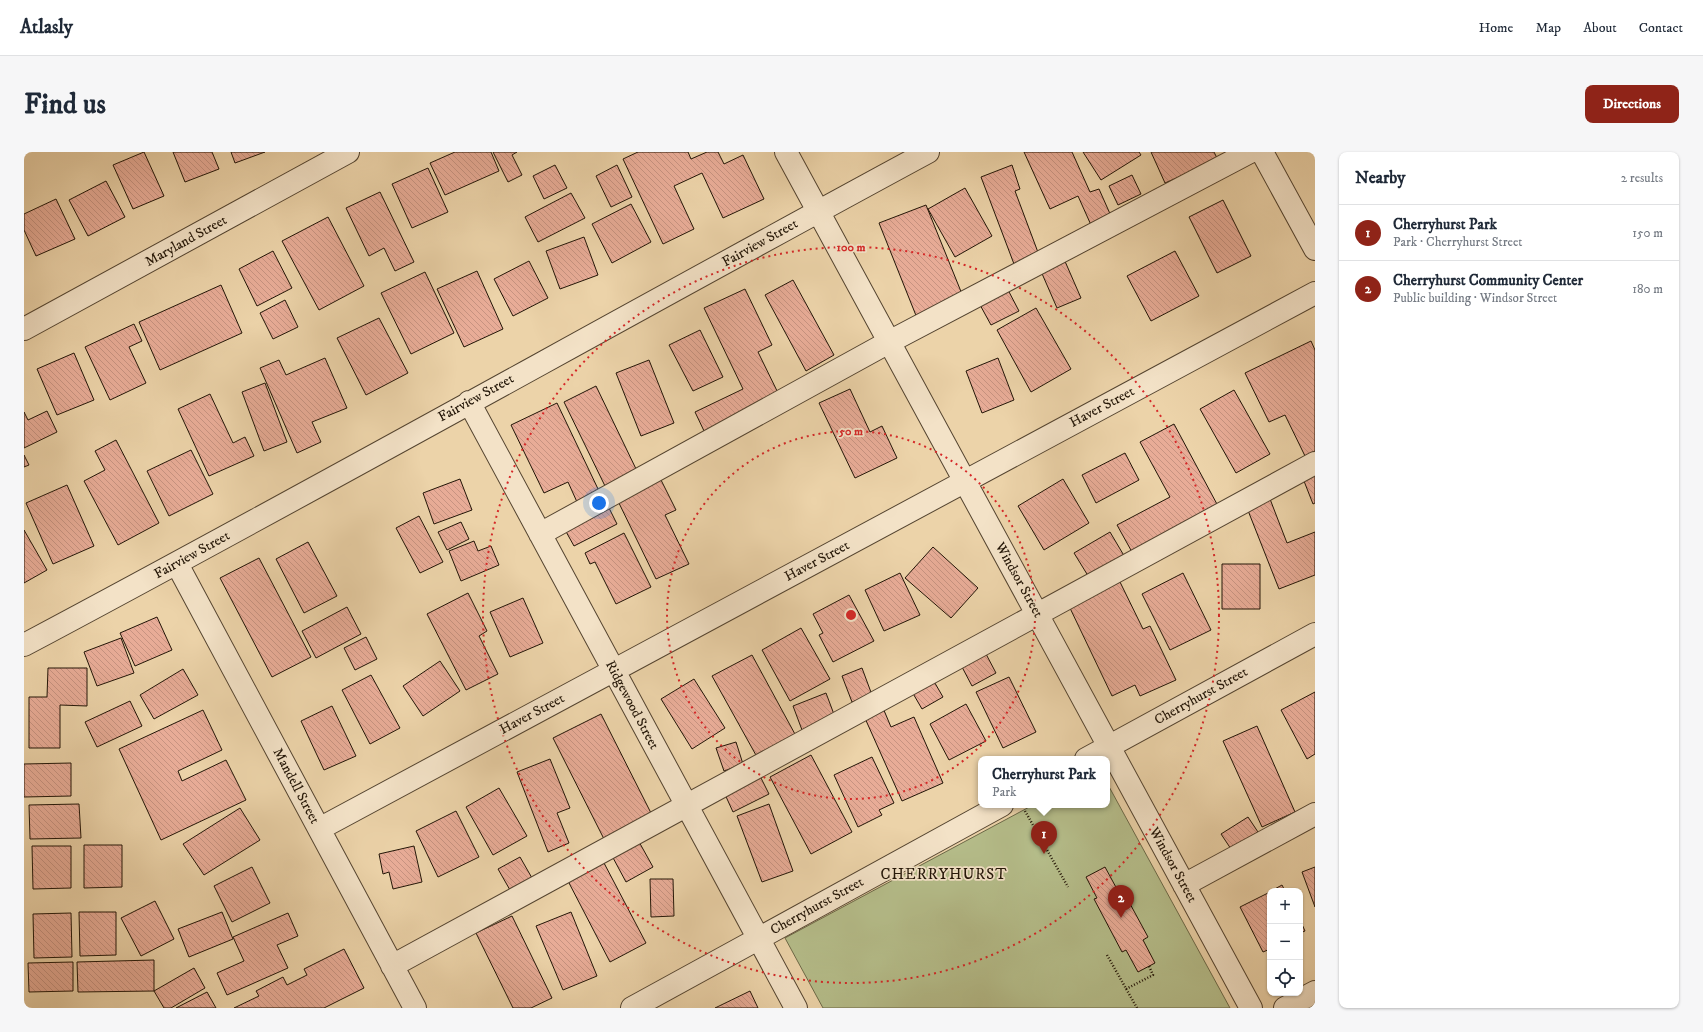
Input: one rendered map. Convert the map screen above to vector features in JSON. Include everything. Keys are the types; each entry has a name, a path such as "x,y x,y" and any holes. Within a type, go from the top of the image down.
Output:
{"street":[{"name":"Maryland Street","path":"24,329 348,152"},
{"name":"Windsor Street","path":"786,152 1251,1008"},
{"name":"Fairview Street","path":"24,645 177,564 469,402 928,152"},
{"path":"540,534 889,342 1250,152"},
{"path":"1262,152 1315,249"},
{"name":"Haver Street","path":"319,829 1315,292"},
{"name":"Ridgewood Street","path":"469,402 796,1008"},
{"path":"392,966 1315,463"},
{"name":"Mandell Street","path":"177,564 415,1008"},
{"name":"Cherryhurst Street","path":"1092,756 1315,634"},
{"name":"Cherryhurst Street","path":"632,1008 996,808"},
{"path":"1184,885 1315,814"},
{"path":"1285,1008 1315,992"}],"path":[{"path":"1024,808 1068,887"},
{"path":"1107,955 1137,1008"},
{"path":"1126,989 1153,975 1149,966"}],"green space":[{"path":"1110,788 1230,1008 823,1008 785,938 1027,808 1110,808"}],"building":[{"path":"144,152 164,196 133,209 113,165"},
{"path":"173,152 212,152 219,169 185,182"},
{"path":"231,152 265,152 235,163"},
{"path":"455,152 491,152 499,171 445,195 430,163"},
{"path":"493,152 517,152 512,155 522,175 508,182"},
{"path":"638,152 688,152 691,159 707,152 718,152 724,164 743,155 764,199 723,218 702,173 674,186 694,229 663,244 623,159"},
{"path":"1024,152 1072,152 1090,192 1099,189 1111,216 1091,225 1078,196 1050,209"},
{"path":"1083,152 1139,152 1141,155 1101,180"},
{"path":"1151,152 1214,152 1218,160 1165,183"},
{"path":"555,165 567,188 544,199 533,176"},
{"path":"617,165 632,197 611,207 596,176"},
{"path":"1012,165 1020,189 1015,191 1039,255 1014,264 981,177"},
{"path":"428,168 448,212 412,228 392,184"},
{"path":"1132,175 1141,194 1118,205 1109,186"},
{"path":"106,181 125,217 88,236 69,200"},
{"path":"965,188 992,236 955,257 928,209"},
{"path":"380,192 414,262 395,271 384,248 369,256 346,208"},
{"path":"571,193 585,218 538,242 525,217"},
{"path":"56,199 75,239 36,256 24,230 24,214"},
{"path":"1223,200 1251,256 1217,273 1189,217"},
{"path":"631,204 651,242 612,263 592,224"},
{"path":"926,205 964,299 917,318 879,223"},
{"path":"328,217 364,286 319,310 282,241"},
{"path":"584,237 598,275 560,289 546,251"},
{"path":"273,251 292,288 257,306 239,269"},
{"path":"1175,251 1199,296 1151,321 1127,276"},
{"path":"1064,259 1081,298 1057,308 1040,269"},
{"path":"529,261 548,298 513,316 494,279"},
{"path":"477,271 503,329 464,347 437,289"},
{"path":"425,272 454,333 411,354 381,293"},
{"path":"793,280 834,355 806,371 765,295"},
{"path":"221,285 242,333 160,370 139,322"},
{"path":"1007,288 1019,311 991,325 979,303"},
{"path":"745,289 772,345 758,352 780,397 705,433 695,412 743,389 704,308"},
{"path":"285,300 298,327 273,339 260,313"},
{"path":"1036,308 1071,369 1031,392 997,330"},
{"path":"379,318 408,373 366,395 337,338"},
{"path":"134,324 142,341 129,347 146,383 110,400 85,347"},
{"path":"700,330 723,377 693,391 669,345"},
{"path":"1311,341 1315,350 1315,451 1305,456 1285,415 1269,422 1245,373"},
{"path":"74,353 94,400 57,415 37,369"},
{"path":"325,358 347,408 312,422 321,442 297,453 260,368 279,360 286,375"},
{"path":"998,358 1014,400 982,413 966,371"},
{"path":"649,360 674,423 641,436 616,373"},
{"path":"265,383 287,442 264,451 242,392"},
{"path":"596,386 637,471 605,486 564,402"},
{"path":"850,389 870,432 882,426 897,458 855,478 819,403"},
{"path":"1234,390 1270,454 1236,473 1200,409"},
{"path":"210,394 233,443 245,437 254,456 209,476 178,409"},
{"path":"557,403 599,491 577,502 568,482 544,493 511,425"},
{"path":"47,411 57,432 24,448 24,412 28,420"},
{"path":"1174,424 1218,506 1132,552 1117,525 1170,497 1140,442"},
{"path":"116,440 159,523 118,545 84,481 105,470 95,451"},
{"path":"191,450 213,494 169,516 147,471"},
{"path":"1125,453 1139,480 1096,503 1082,475"},
{"path":"24,455 29,465 24,467"},
{"path":"1315,471 1315,503 1313,504 1302,476"},
{"path":"659,476 676,510 665,515 689,564 656,579 616,497"},
{"path":"460,479 472,510 434,524 423,493"},
{"path":"1063,479 1089,523 1044,550 1018,506"},
{"path":"67,485 94,546 53,564 26,503"},
{"path":"1270,499 1287,543 1315,532 1315,575 1279,589 1247,508"},
{"path":"607,504 617,524 574,546 564,528"},
{"path":"419,516 443,562 420,573 396,528"},
{"path":"461,522 469,539 447,550 438,532"},
{"path":"24,530 47,570 24,583"},
{"path":"1110,532 1126,559 1090,579 1074,553"},
{"path":"624,533 651,587 616,604 595,562 590,564 585,553"},
{"path":"474,541 478,551 491,546 499,565 461,581 449,551"},
{"path":"308,542 337,596 304,613 276,559"},
{"path":"933,547 978,588 951,618 905,578"},
{"path":"259,558 311,657 272,677 220,578"},
{"path":"1222,564 1260,564 1260,609 1222,609"},
{"path":"900,573 920,615 884,631 865,590"},
{"path":"1183,573 1211,630 1170,650 1142,594"},
{"path":"1120,582 1143,629 1150,626 1176,680 1140,696 1135,685 1112,696 1069,606"},
{"path":"468,593 487,631 479,636 498,674 466,690 427,614"},
{"path":"849,595 874,641 833,662 819,635 823,633 813,614"},
{"path":"523,598 543,643 510,657 490,612"},
{"path":"347,607 361,634 316,658 302,631"},
{"path":"157,617 172,650 135,666 120,633"},
{"path":"801,628 830,679 790,701 762,650"},
{"path":"366,637 377,659 355,670 344,648"},
{"path":"121,638 134,673 97,686 84,652"},
{"path":"986,654 996,673 972,686 962,667"},
{"path":"752,655 796,736 757,757 712,676"},
{"path":"440,661 460,691 423,716 403,686"},
{"path":"48,668 87,668 87,706 60,705 60,748 29,748 29,697 47,697"},
{"path":"862,668 872,695 852,702 842,676"},
{"path":"183,669 198,695 154,719 140,695"},
{"path":"371,675 400,728 370,744 342,690"},
{"path":"1009,677 1036,732 1003,748 976,692"},
{"path":"932,678 943,697 922,709 911,690"},
{"path":"694,679 725,728 692,749 661,699"},
{"path":"1315,692 1315,754 1307,759 1281,710"},
{"path":"826,693 835,717 802,730 793,706"},
{"path":"130,701 142,726 97,747 85,722"},
{"path":"966,704 986,741 949,760 930,724"},
{"path":"332,706 356,756 324,770 301,721"},
{"path":"883,708 891,727 914,717 943,783 902,801 864,716"},
{"path":"203,710 222,750 178,771 182,781 226,760 246,800 161,840 119,749"},
{"path":"601,714 652,815 604,839 553,738"},
{"path":"1257,726 1295,812 1262,827 1223,741"},
{"path":"736,742 743,764 724,771 716,748"},
{"path":"811,755 852,832 811,854 770,777"},
{"path":"872,757 894,803 879,810 882,815 858,827 834,775"},
{"path":"550,759 570,808 557,813 569,843 548,852 517,772"},
{"path":"71,763 71,796 24,797 24,764"},
{"path":"758,772 769,794 733,812 723,790"},
{"path":"499,788 527,836 493,855 466,807"},
{"path":"79,804 81,838 30,839 29,805"},
{"path":"769,804 793,871 762,882 737,816"},
{"path":"240,808 260,840 204,875 183,844"},
{"path":"456,811 479,857 438,877 416,831"},
{"path":"1248,817 1258,832 1231,849 1221,834"},
{"path":"638,840 653,867 626,882 611,854"},
{"path":"84,845 122,845 122,887 84,888"},
{"path":"32,846 71,846 71,888 33,889"},
{"path":"414,846 422,882 393,889 389,872 383,874 379,854"},
{"path":"520,857 532,878 510,890 498,869"},
{"path":"604,863 646,943 610,962 568,881"},
{"path":"252,867 270,903 232,922 214,886"},
{"path":"1105,867 1118,891 1122,889 1148,937 1143,940 1155,963 1138,972 1126,950 1122,952 1094,899 1097,898 1086,877"},
{"path":"1315,867 1315,907 1302,872"},
{"path":"650,879 673,879 674,916 651,917"},
{"path":"1282,885 1284,888 1276,888"},
{"path":"1267,894 1267,950 1263,952 1240,907"},
{"path":"155,901 174,939 141,956 121,918"},
{"path":"79,912 116,912 116,955 80,956"},
{"path":"222,912 233,939 189,957 178,929"},
{"path":"571,912 597,976 563,990 536,926"},
{"path":"71,913 72,957 34,958 33,914"},
{"path":"288,913 298,936 277,945 288,968 227,995 217,973 244,961 233,937"},
{"path":"512,916 552,998 531,1008 513,1008 476,933"},
{"path":"344,949 364,988 324,1008 234,1008 259,996 256,991 283,977 287,985 307,975 304,969"},
{"path":"154,960 154,991 78,992 77,962"},
{"path":"73,962 73,991 29,992 28,963"},
{"path":"194,968 205,988 171,1008 164,1008 154,991"},
{"path":"750,991 758,1008 715,1008"},
{"path":"207,992 216,1008 176,1008"}],"place":[{"name":"Cherryhurst Park","path":"1044,854"},
{"name":"Cherryhurst Community Center","path":"1121,918"}],"district":[{"name":"CHERRYHURST","path":"944,874"}]}
